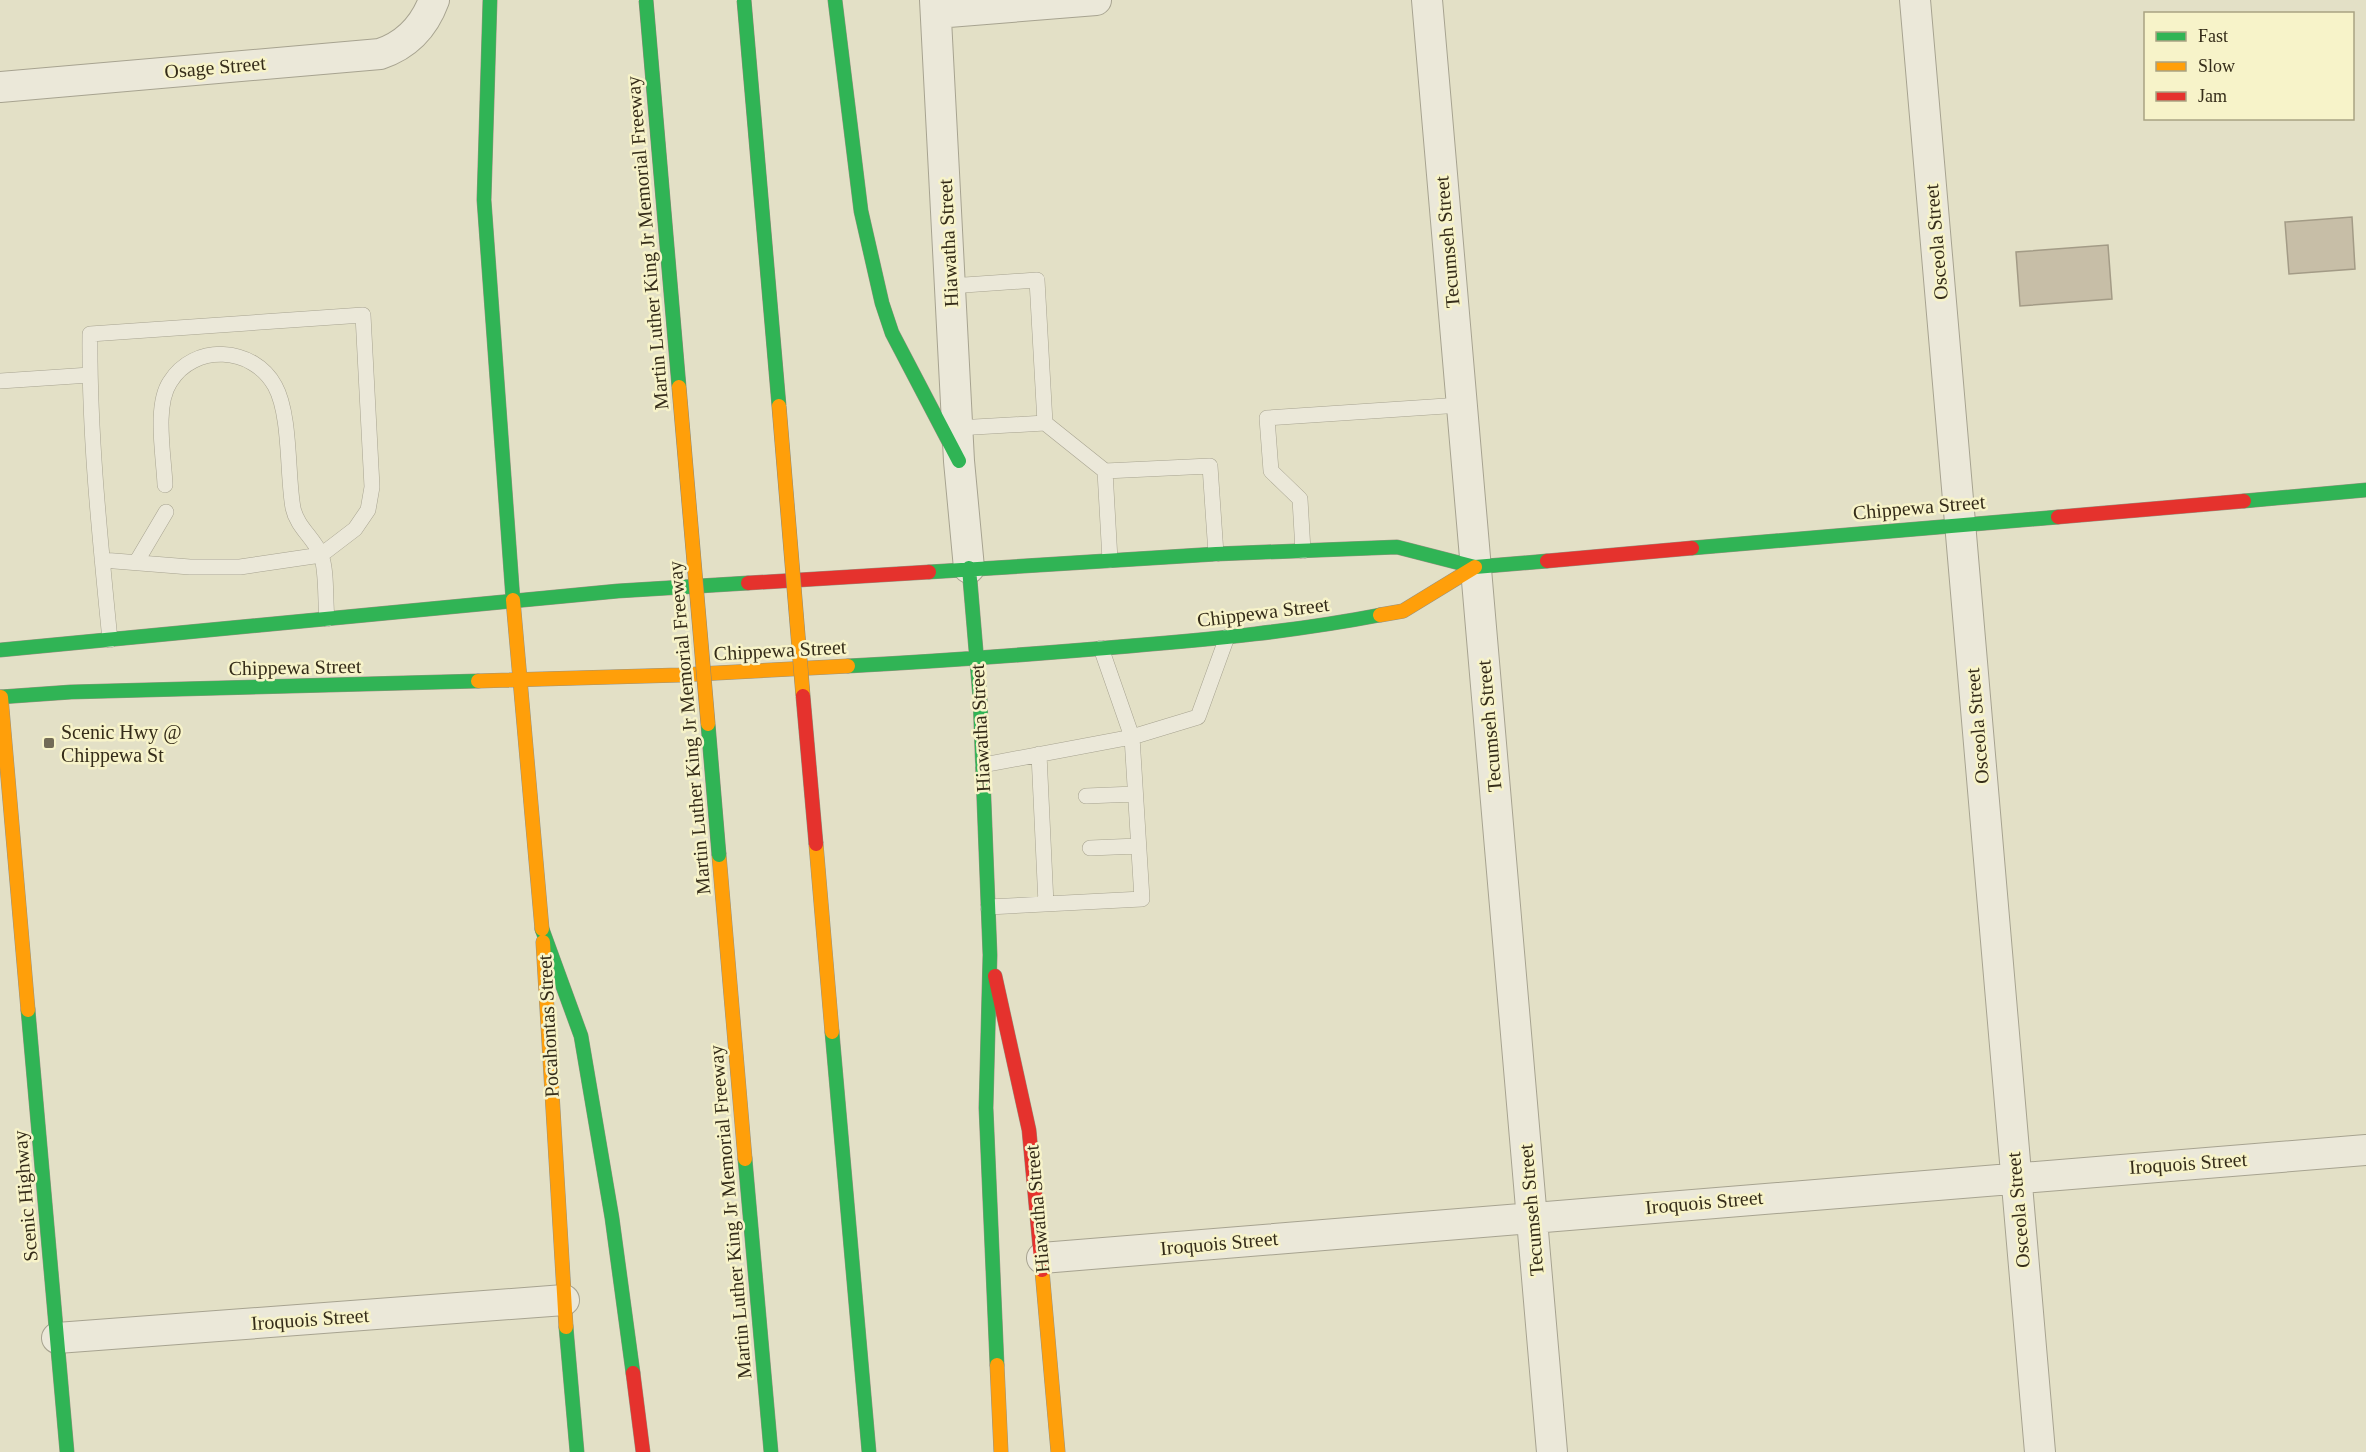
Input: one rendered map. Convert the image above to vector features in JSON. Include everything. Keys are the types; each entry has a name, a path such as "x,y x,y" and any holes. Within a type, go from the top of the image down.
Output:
{"main road":[{"name":"Pocahontas Street","path":"490,0 484,200 518,680 542,929 564,1300 577,1452"},
{"name":"Martin Luther King Jr Memorial Freeway","path":"646,0 771,1452"},
{"path":"744,0 869,1452"},
{"path":"835,0 861,211 882,303 897,343 959,461"},
{"name":"Chippewa Street","path":"0,650 513,600 969,568 1216,554 1397,547 1475,567 1960,523 2366,490"},
{"name":"Chippewa Street","path":"0,693 679,675 976,659 1313,628 1403,611 1475,567"},
{"name":"Hiawatha Street","path":"969,568 983,765 990,955 1029,1130 1058,1452"},
{"name":"Scenic Highway","path":"0,693 8,857 67,1452"},
{"path":"542,929 581,1036 612,1218 643,1452"},
{"path":"990,955 986,1108 1000,1452"}],"street":[{"name":"Osage Street","path":"0,87 380,54 403,44 420,26 434,0"},
{"path":"936,6 1096,0"},
{"name":"Tecumseh Street","path":"1427,0 1552,1452"},
{"name":"Osceola Street","path":"1915,0 2040,1452"},
{"name":"Hiawatha Street","path":"936,6 957,428 969,568"},
{"name":"Iroquois Street","path":"1042,1258 1531,1216 2366,1150"},
{"name":"Iroquois Street","path":"57,1338 564,1300"}],"lane":[{"path":"950,286 1038,280 1045,423"},
{"path":"102,560 190,567 240,567 321,555 355,529 368,510 372,487 363,315 90,334 90,375 102,560 110,640"},
{"path":"165,485 161,411 169,382 193,358 226,353 256,363 276,387 285,434 294,510 301,527 321,555 327,619"},
{"path":"0,381 90,375"},
{"path":"1303,550 1300,499 1271,471 1267,418 1461,405"},
{"path":"957,428 1045,423 1105,471 1210,466 1216,554"},
{"path":"1105,471 1110,560"},
{"path":"137,561 166,512"},
{"path":"983,765 1132,737 1198,717 1227,637"},
{"path":"988,907 1142,899 1132,737 1101,648"},
{"path":"1039,754 1046,797 1049,850 1046,904"},
{"path":"1086,796 1135,794"},
{"path":"1090,848 1138,846"}],"building":[{"path":"2352,217 2355,269 2289,274 2285,222"},
{"path":"2108,245 2112,299 2020,306 2016,252"}],"traffic: fast":[{"path":"490,0 484,200 513,600"},
{"path":"646,0 679,387"},
{"path":"744,0 779,406"},
{"path":"835,0 861,211 882,303 892,333 959,461"},
{"path":"2244,501 2366,490"},
{"path":"1692,548 2058,517"},
{"path":"929,572 1216,554 1397,547 1475,567 1547,561"},
{"path":"969,568 980,698 990,955"},
{"path":"0,650 618,591 748,583"},
{"path":"848,666 1024,655 1193,640 1287,630 1380,615"},
{"path":"0,697 71,692 478,681"},
{"path":"708,724 719,855"},
{"path":"542,929 581,1036 612,1218 633,1373"},
{"path":"990,955 986,1108 997,1365"},
{"path":"28,1010 67,1452"},
{"path":"832,1032 869,1452"},
{"path":"745,1159 771,1452"},
{"path":"566,1327 577,1452"}],"traffic: slow":[{"path":"679,387 708,724"},
{"path":"779,406 803,696"},
{"path":"1380,615 1403,611 1475,567"},
{"path":"513,600 542,929"},
{"path":"478,681 679,675 848,666"},
{"path":"1,697 28,1010"},
{"path":"816,844 832,1032"},
{"path":"719,855 745,1159"},
{"path":"543,942 566,1327"},
{"path":"1042,1270 1058,1452"},
{"path":"997,1365 1001,1452"}],"traffic: jam":[{"path":"2058,517 2244,501"},
{"path":"1547,561 1692,548"},
{"path":"748,583 929,572"},
{"path":"803,696 816,844"},
{"path":"995,976 1029,1130 1042,1270"},
{"path":"633,1373 643,1452"}],"place":[{"name":"Scenic Hwy @ Chippewa St","path":"49,743"}]}
